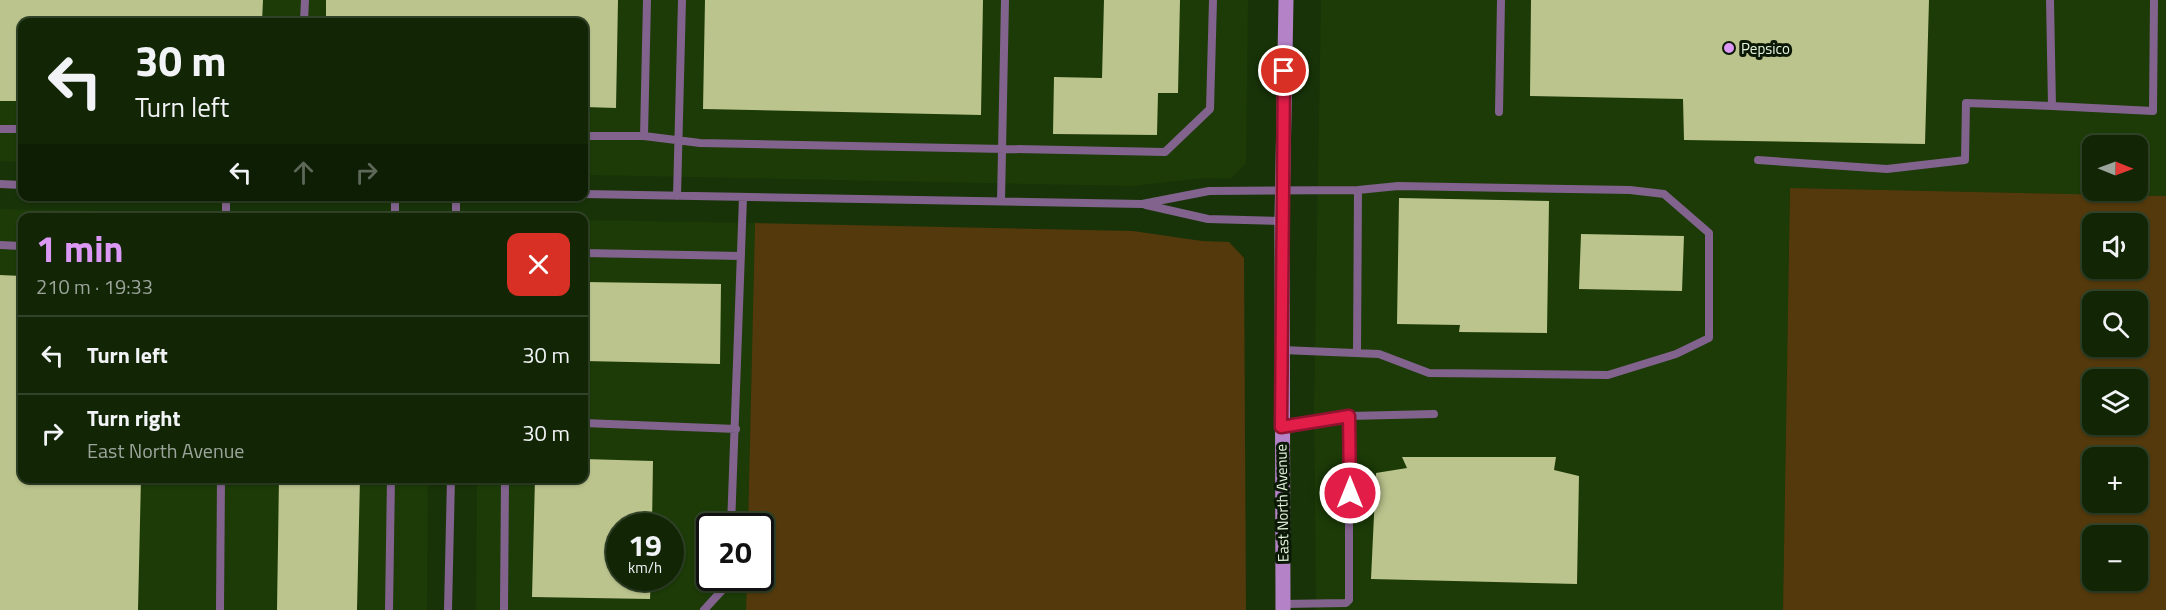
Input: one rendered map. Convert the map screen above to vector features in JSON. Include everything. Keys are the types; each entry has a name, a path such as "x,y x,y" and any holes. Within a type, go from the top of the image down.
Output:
{"street":[{"name":"East North Avenue","path":"1283,607 1282,190 1286,0"}],"lane":[{"path":"304,18 305,0"},
{"path":"644,136 647,0"},
{"path":"677,196 682,0"},
{"path":"1001,201 1005,0"},
{"path":"588,136 644,136 700,143 1165,152 1210,109 1213,0"},
{"path":"1499,112 1501,0"},
{"path":"2050,0 2052,106"},
{"path":"1758,160 1887,169 1965,160 1966,103 2153,111 2154,0"},
{"path":"0,129 18,129"},
{"path":"0,184 18,185"},
{"path":"1142,204 1209,191 1358,190 1421,186 1630,190 1665,194 1709,233 1709,338 1676,354 1608,375 1429,373 1379,354 1282,350"},
{"path":"1358,190 1358,352"},
{"path":"588,194 1142,204 1208,219 1282,220"},
{"path":"732,513 743,197"},
{"path":"0,245 18,246"},
{"path":"588,253 741,256"},
{"path":"1281,427 1349,416 1434,414"},
{"path":"1283,607 1346,603 1349,600 1349,416"},
{"path":"588,423 736,429"},
{"path":"220,610 221,483"},
{"path":"388,610 391,483"},
{"path":"448,610 451,483"},
{"path":"504,610 505,483"},
{"path":"705,610 722,591"}],"shaded area":[{"path":"0,0 1248,0 1246,163 1230,179 1204,178 1133,186 588,175 588,18 18,18 18,162 0,161"},
{"path":"1321,0 2166,0 2166,196 2148,196 2148,135 2082,135 2082,194 1790,188 1783,610 1316,610 1314,405"},
{"path":"1790,188 2082,194 2082,201 2148,201 2148,196 2166,196 2166,610 1783,610"},
{"path":"0,209 212,213 18,213 18,483 428,483 427,610 0,610"},
{"path":"588,220 755,223 748,513 696,513 696,591 747,591 746,610 476,610 477,483 588,483"},
{"path":"755,223 1133,231 1202,241 1229,242 1244,258 1246,610 746,610 747,591 774,591 774,513 748,513"}],"building":[{"path":"0,0 263,0 262,18 18,18 18,101 0,101"},
{"path":"326,0 618,0 616,108 588,107 588,18 326,18"},
{"path":"705,0 983,0 981,115 703,109"},
{"path":"1104,0 1180,0 1178,93 1158,93 1157,135 1053,134 1054,77 1102,78"},
{"name":"Pepsico","path":"1531,0 1929,0 1925,144 1684,140 1683,99 1530,96"},
{"path":"1399,198 1549,201 1547,333 1459,332 1460,325 1397,324"},
{"path":"1581,234 1684,236 1682,291 1579,289"},
{"path":"0,275 18,276 18,483 141,483 138,610 0,610"},
{"path":"588,282 721,284 720,364 588,361"},
{"path":"1402,457 1556,457 1554,470 1579,476 1577,584 1371,579 1376,473 1407,468"},
{"path":"588,459 653,461 652,513 606,513 606,591 650,591 650,599 532,597 535,483 588,483"},
{"path":"279,483 360,483 357,610 277,610"}],"place":[{"name":"Pepsico","path":"1729,48"}],"route":[{"path":"1284,71 1281,427 1349,416 1350,493"}]}
